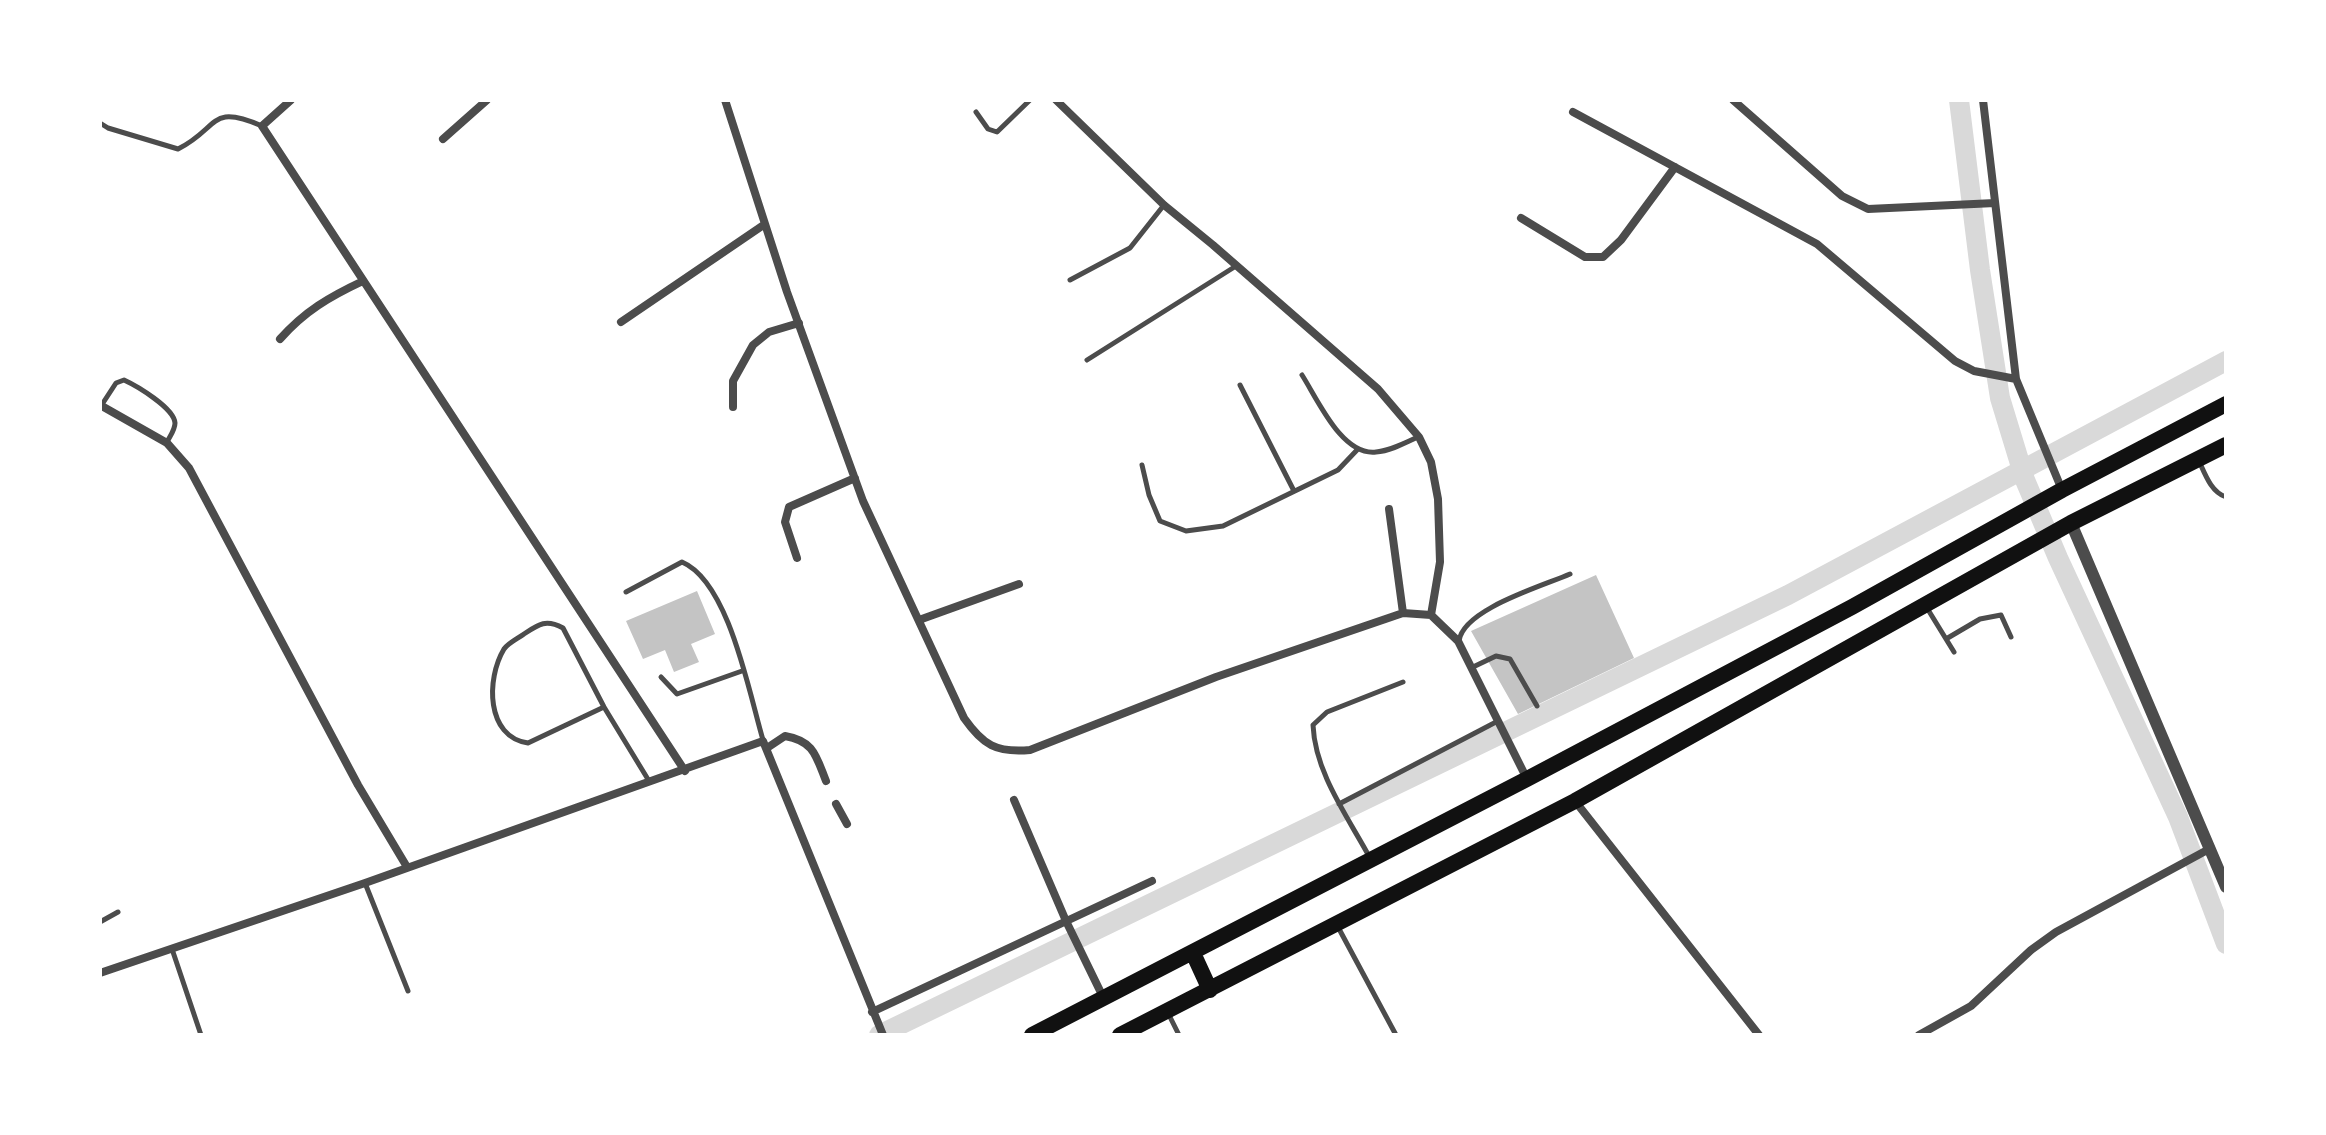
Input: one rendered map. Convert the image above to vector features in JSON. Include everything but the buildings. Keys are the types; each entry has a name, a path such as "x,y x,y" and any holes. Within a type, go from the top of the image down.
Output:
{"main road":[{"path":"1032,1035 1527,779 1993,530 2044,501 2061,483 2226,404"},
{"path":"1120,1035 1575,801 2066,526 2226,445"},
{"path":"1193,953 1210,990"}],"street":[{"path":"291,100 262,126 685,771"},
{"path":"443,139 487,100"},
{"path":"725,100 799,323 855,478 964,718 985,743 1013,751 1030,750 1216,677 1403,613 1431,615 1458,641 1527,779"},
{"path":"1056,100 1164,205 1378,389 1419,437 1431,462 1438,499 1440,562 1431,615"},
{"path":"1733,100 1856,205 1868,209 1991,203"},
{"path":"1983,100 1991,203 2016,379 2061,483"},
{"path":"1573,112 1817,244 1955,361 1974,371 2016,379"},
{"path":"1521,218 1585,257 1603,257 1621,240 1675,167"},
{"path":"621,322 765,224"},
{"path":"280,339 326,298 363,281"},
{"path":"733,407 733,381 753,345 769,332 799,323"},
{"path":"100,405 167,443 189,468 358,785 407,867"},
{"path":"797,558 785,522 789,507 855,478"},
{"path":"1389,509 1403,613"},
{"path":"2066,526 2206,851 2226,887"},
{"path":"919,620 1019,584"},
{"path":"100,973 785,736 801,739 815,752 826,781"},
{"path":"765,745 883,1035"},
{"path":"1014,800 1066,921 1104,999"},
{"path":"1575,801 1759,1035"},
{"path":"836,804 847,824"},
{"path":"1919,1035 1971,1006 2031,950 2056,932 2206,851"},
{"path":"872,1012 1152,881"}],"lane":[{"path":"976,112 988,129 997,132 1030,100"},
{"path":"100,123 178,149 195,141 217,118 229,115 262,126"},
{"path":"1070,280 1130,248 1164,205"},
{"path":"1087,360 1237,266"},
{"path":"1302,375 1336,431 1357,450 1376,453 1419,437"},
{"path":"100,405 116,383 124,380 138,386 169,411 174,420 175,427 167,443"},
{"path":"1240,385 1294,491"},
{"path":"1142,465 1149,495 1160,521 1186,531 1223,526 1338,470 1357,450"},
{"path":"2198,459 2208,481 2220,496 2226,497"},
{"path":"626,592 682,562 696,568 725,611 765,745"},
{"path":"1458,641 1460,633 1478,613 1570,574"},
{"path":"1925,605 1954,652"},
{"path":"1946,639 1980,619 2001,615 2011,637"},
{"path":"604,707 528,743 517,741 505,730 492,704 491,683 506,646 541,622 552,622 563,628 604,707 649,781"},
{"path":"1473,667 1496,656 1510,659 1537,706"},
{"path":"661,677 677,694 742,671"},
{"path":"1371,860 1339,804 1314,746 1313,725 1327,712 1403,682"},
{"path":"1339,804 1499,721"},
{"path":"365,883 408,991"},
{"path":"100,922 118,912"},
{"path":"1337,925 1396,1035"},
{"path":"171,947 201,1035"},
{"path":"1168,1013 1179,1035"}],"waterway":[{"path":"1959,100 2000,398 2025,480 2178,817 2226,944"},
{"path":"879,1035 1788,595 2226,361"}]}
